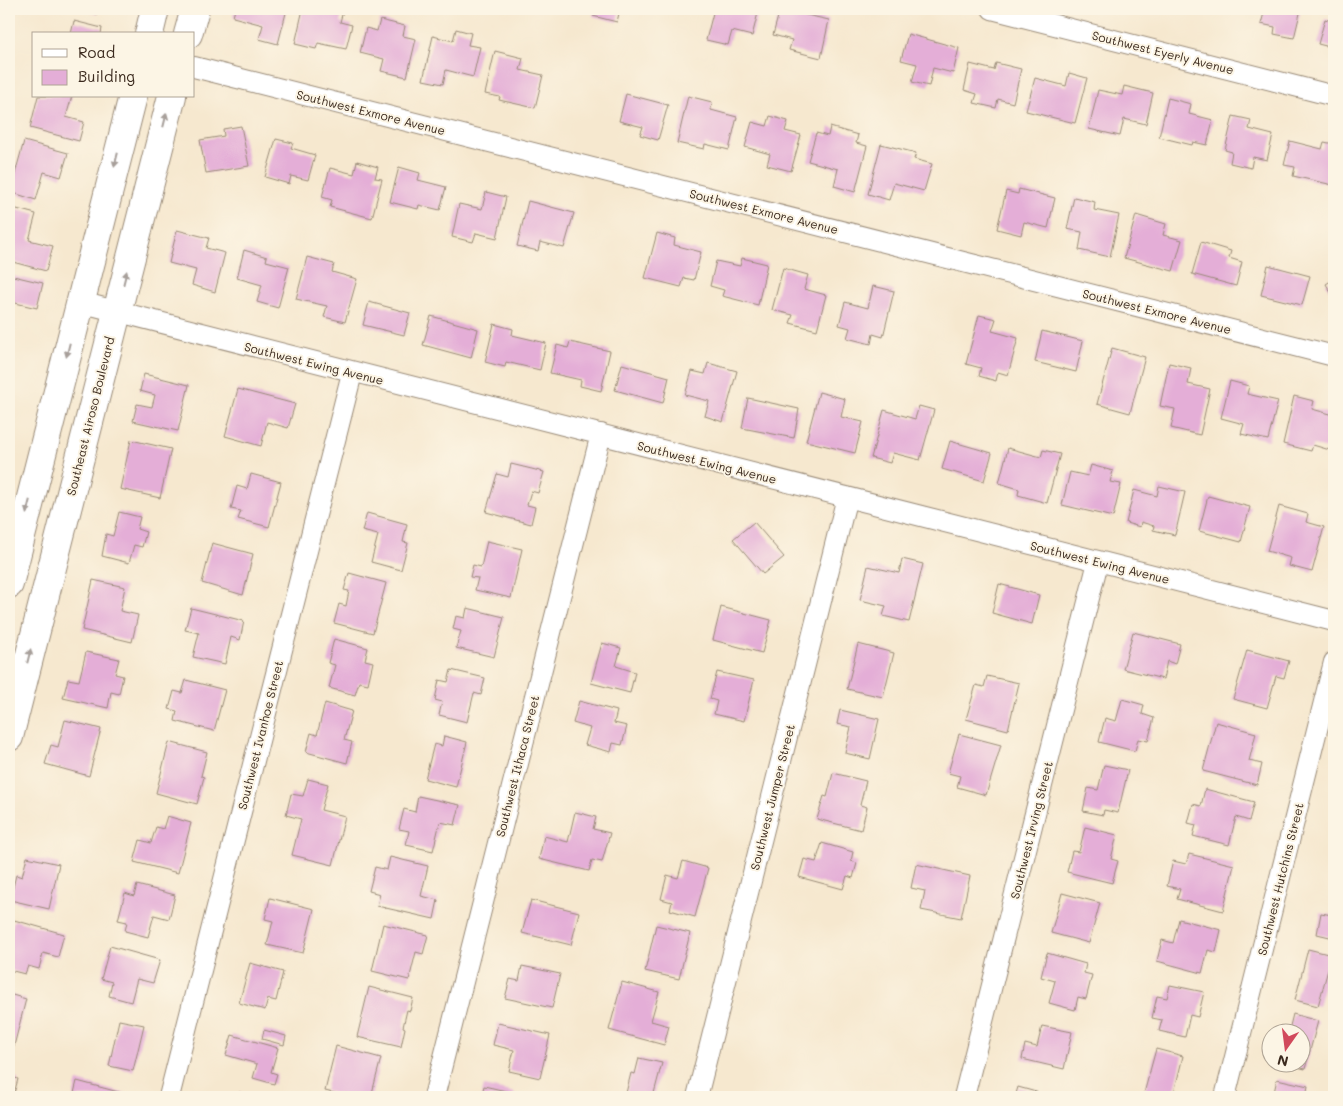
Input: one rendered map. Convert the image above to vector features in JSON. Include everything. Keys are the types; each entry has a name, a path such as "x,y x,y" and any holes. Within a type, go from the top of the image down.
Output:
{"main road":[{"path":"149,32 155,9"},
{"path":"188,32 194,9"},
{"path":"9,584 132,98"},
{"name":"Southeast Airoso Boulevard","path":"9,737 171,98"}],"street":[{"name":"Southwest Eyerly Avenue","path":"992,9 1334,96"},
{"name":"Southwest Exmore Avenue","path":"195,67 1334,356"},
{"name":"Southwest Ewing Avenue","path":"80,302 1334,621"},
{"name":"Southwest Ivanhoe Street","path":"169,1097 352,372"},
{"name":"Southwest Ithaca Street","path":"434,1097 601,434"},
{"name":"Southwest Jumper Street","path":"697,1097 847,497"},
{"name":"Southwest Irving Street","path":"964,1097 1098,562"},
{"name":"Southwest Hutchins Street","path":"1225,1097 1334,662"}],"building":[{"path":"78,9 98,9 97,14"},
{"path":"235,9 287,9 278,44 259,39 263,25 233,17"},
{"path":"303,9 334,9 343,11 340,22 352,25 346,49 318,43 316,49 295,44"},
{"path":"595,9 620,9 617,22 593,16"},
{"path":"714,9 759,9 752,36 732,31 728,45 706,40"},
{"path":"780,9 829,20 821,58 789,50 792,40 773,35"},
{"path":"1265,9 1301,9 1294,38 1274,34 1275,27 1261,24"},
{"path":"1325,19 1334,22 1334,48 1318,44"},
{"path":"380,20 405,26 403,36 416,39 407,77 381,71 384,59 360,53 366,28 377,31"},
{"path":"74,21 102,28 101,32 71,32"},
{"path":"456,29 471,33 468,45 480,47 473,77 446,70 443,84 423,80 433,36 453,41"},
{"path":"908,34 959,48 953,73 933,68 929,86 912,82 917,64 901,60"},
{"path":"495,51 523,58 520,70 543,75 535,108 499,100 500,97 485,94"},
{"path":"996,63 1021,69 1013,103 998,99 996,108 974,103 977,94 964,90 970,64 994,70"},
{"path":"1069,73 1087,78 1075,123 1026,111 1035,78 1066,86"},
{"path":"1124,86 1153,93 1146,124 1124,119 1120,136 1089,129 1098,90 1122,95"},
{"path":"626,94 668,105 658,140 640,135 643,127 619,121"},
{"path":"688,96 712,102 711,110 737,117 729,150 705,144 704,149 677,143"},
{"path":"38,98 71,98 66,117 84,122 79,141 30,128"},
{"path":"1168,98 1191,104 1189,114 1213,120 1207,145 1193,142 1192,145 1159,137"},
{"path":"770,116 788,121 785,131 801,135 791,171 767,165 770,154 745,147 752,122 767,126"},
{"path":"1233,116 1251,120 1249,129 1273,135 1267,160 1253,157 1251,168 1230,163 1232,152 1225,150"},
{"path":"241,126 249,166 206,173 200,140 224,136 223,129"},
{"path":"830,127 858,135 856,143 867,146 855,192 834,186 838,169 808,161 816,133 828,136"},
{"path":"276,139 293,143 291,148 315,155 308,180 291,176 289,184 265,177"},
{"path":"24,141 68,153 61,177 44,172 36,200 10,192"},
{"path":"1290,141 1322,149 1324,142 1334,144 1333,185 1293,176 1295,167 1284,165"},
{"path":"881,144 916,153 914,159 932,164 924,191 894,183 889,200 868,194"},
{"path":"357,161 378,167 375,178 382,179 372,218 330,207 332,200 322,197 330,168 354,174"},
{"path":"399,167 420,173 418,180 446,187 440,210 419,205 418,209 390,202"},
{"path":"1019,189 1055,198 1048,228 1024,222 1021,235 997,229 1006,191 1018,194"},
{"path":"486,192 506,197 497,238 476,233 473,242 452,237 459,204 482,209"},
{"path":"1074,197 1095,202 1094,210 1119,215 1110,257 1079,250 1082,232 1067,229"},
{"path":"528,201 574,213 564,248 540,242 538,251 517,246"},
{"path":"9,207 36,214 29,240 53,246 46,271 9,261"},
{"path":"1136,215 1166,224 1163,235 1182,240 1173,271 1124,258"},
{"path":"177,230 209,238 206,248 225,253 215,292 192,285 196,270 169,263"},
{"path":"657,233 675,238 674,245 701,252 694,280 684,278 681,287 645,278"},
{"path":"1201,242 1231,251 1229,258 1242,262 1236,286 1192,274"},
{"path":"244,250 267,257 266,261 289,267 278,308 257,302 262,285 237,278"},
{"path":"307,257 334,264 332,272 357,279 345,322 324,317 327,306 296,299"},
{"path":"742,258 767,264 758,305 722,296 724,290 710,286 716,261 740,266"},
{"path":"1268,265 1310,276 1302,305 1261,295"},
{"path":"783,268 808,275 804,289 826,295 817,330 790,323 793,315 772,310"},
{"path":"9,275 43,283 37,308 11,302 9,310"},
{"path":"1334,279 1334,298 1326,284"},
{"path":"873,286 894,291 883,337 873,334 871,344 847,338 850,328 839,325 845,302 868,308"},
{"path":"369,302 410,313 404,335 363,325"},
{"path":"979,315 996,319 992,331 1018,338 1008,375 998,372 996,381 979,376 981,368 966,364"},
{"path":"431,316 478,329 471,358 423,345"},
{"path":"494,324 513,329 512,335 546,343 540,370 506,362 505,367 485,362"},
{"path":"1042,331 1083,341 1076,372 1035,362"},
{"path":"570,342 610,351 601,391 580,386 581,380 550,373 557,345 568,348"},
{"path":"1112,348 1145,357 1130,413 1097,404"},
{"path":"708,363 737,371 723,422 705,416 709,401 685,395 692,371 705,374"},
{"path":"1169,363 1191,368 1188,384 1210,389 1200,435 1171,428 1175,409 1160,406"},
{"path":"622,364 669,377 663,403 615,390"},
{"path":"144,374 189,385 178,431 133,421 137,404 152,407 155,395 140,391"},
{"path":"1230,381 1249,386 1247,394 1278,401 1268,440 1241,434 1244,424 1221,418"},
{"path":"238,389 295,404 288,428 267,422 261,446 225,436"},
{"path":"819,392 845,399 841,417 863,422 855,453 806,441"},
{"path":"1294,396 1314,401 1312,409 1334,415 1333,451 1313,445 1311,451 1283,444"},
{"path":"748,398 799,409 794,438 742,428"},
{"path":"919,406 934,410 920,460 893,453 890,463 871,458 884,410 915,419"},
{"path":"131,440 171,449 160,498 120,489"},
{"path":"950,441 992,453 984,481 942,469"},
{"path":"1008,448 1041,457 1043,450 1060,454 1047,503 1018,495 1019,489 999,483"},
{"path":"511,464 544,472 538,493 531,491 527,505 535,507 531,524 486,512 497,474 508,477"},
{"path":"1091,465 1113,471 1110,482 1121,484 1113,517 1062,505 1070,472 1088,476"},
{"path":"251,474 281,482 269,527 238,519 241,511 231,509 237,486 247,489"},
{"path":"1159,486 1185,492 1175,535 1153,530 1154,526 1141,522 1140,527 1126,523 1134,490 1157,496"},
{"path":"1208,496 1250,507 1241,542 1199,531"},
{"path":"1279,506 1308,514 1306,522 1324,527 1312,572 1289,566 1291,558 1267,551"},
{"path":"119,512 140,517 137,529 146,532 142,547 134,545 129,563 102,556 106,534 113,536"},
{"path":"367,513 407,524 403,542 408,543 401,570 371,562 378,535 362,531"},
{"path":"754,522 784,557 763,574 733,539"},
{"path":"487,541 522,549 511,598 475,590 478,578 470,577 473,565 481,567"},
{"path":"212,543 253,554 243,595 202,583"},
{"path":"902,559 923,564 909,622 883,616 886,606 860,600 868,566 899,573"},
{"path":"349,573 386,583 373,633 334,623 339,604 346,606 349,591 344,590"},
{"path":"93,580 125,587 120,611 138,615 132,642 82,630"},
{"path":"999,584 1039,595 1032,624 992,613"},
{"path":"721,607 771,620 762,653 713,640"},
{"path":"191,608 244,621 240,640 231,637 225,664 193,657 199,633 185,630"},
{"path":"467,608 504,617 494,657 456,648 461,631 453,629 456,616 465,618"},
{"path":"1133,632 1180,644 1175,664 1167,661 1163,679 1123,669"},
{"path":"334,639 368,648 365,660 373,662 368,684 359,682 355,695 329,688 335,665 328,663"},
{"path":"602,643 621,648 616,666 635,672 630,693 591,683"},
{"path":"858,644 894,653 883,697 847,689"},
{"path":"1247,650 1289,661 1284,678 1276,676 1267,708 1233,699"},
{"path":"86,652 119,659 115,674 123,676 119,694 111,692 108,708 63,698 68,679 79,681"},
{"path":"451,670 485,678 481,695 474,693 467,722 439,715 442,702 435,700 439,680 448,682"},
{"path":"717,672 754,680 744,721 714,714 717,701 710,699"},
{"path":"987,676 1019,683 1008,730 966,719 976,685 984,687"},
{"path":"186,680 225,690 214,731 175,721 177,711 169,709 174,691 182,693"},
{"path":"1122,699 1144,705 1142,714 1154,718 1148,741 1138,739 1135,751 1099,742 1105,718 1116,721"},
{"path":"579,701 617,711 614,723 627,726 622,745 613,743 611,752 585,745 590,728 573,723"},
{"path":"325,703 352,711 344,740 352,742 347,763 306,752 311,733 317,735"},
{"path":"840,710 879,719 870,759 845,753 851,727 837,724"},
{"path":"65,720 101,729 89,776 45,764 51,745 58,747"},
{"path":"1216,722 1256,733 1249,761 1262,764 1257,785 1203,771"},
{"path":"959,734 1001,745 986,795 957,787 960,776 948,773"},
{"path":"444,736 467,742 456,787 425,779 434,744 442,746"},
{"path":"169,742 207,752 201,776 204,777 197,804 156,793"},
{"path":"1104,765 1128,770 1118,813 1104,810 1103,815 1083,811 1088,788 1098,790"},
{"path":"833,773 866,781 860,805 867,807 861,830 817,819 824,796 827,797"},
{"path":"308,779 328,784 321,810 345,816 333,865 292,855 301,819 286,815 291,794 303,796"},
{"path":"1205,789 1254,802 1249,821 1236,817 1229,845 1193,836 1196,825 1188,823 1193,804 1201,806"},
{"path":"418,796 460,805 455,825 440,822 433,851 406,845 409,831 399,829 404,809 415,812"},
{"path":"575,812 596,817 593,829 610,833 602,862 592,860 589,871 539,859 544,836 568,842"},
{"path":"167,816 191,823 178,873 134,862 140,840 151,843 156,827 163,829"},
{"path":"1085,827 1117,835 1111,859 1118,861 1112,883 1067,872 1072,851 1079,852"},
{"path":"822,843 853,852 851,861 857,863 853,878 847,876 843,889 799,877 804,859 816,862"},
{"path":"1334,850 1334,871 1328,870"},
{"path":"1189,854 1234,865 1223,911 1177,899 1180,889 1167,886 1173,861 1186,864"},
{"path":"27,857 59,864 49,909 10,900 16,875 22,877"},
{"path":"390,857 428,866 421,896 438,900 434,919 377,906 380,894 369,891 375,867 387,870"},
{"path":"683,861 708,868 695,917 670,910 672,902 661,899 667,875 678,878"},
{"path":"916,864 970,876 961,918 921,910 925,891 911,888"},
{"path":"137,885 175,895 169,919 154,915 148,937 125,931 127,922 118,920 125,893 134,896"},
{"path":"1062,893 1100,903 1089,943 1051,933"},
{"path":"270,898 314,909 303,953 267,945 273,921 265,919"},
{"path":"531,900 579,912 571,945 522,933"},
{"path":"1333,908 1334,938 1317,934 1321,913 1332,915"},
{"path":"1179,919 1221,930 1216,952 1208,950 1202,973 1157,961 1162,940 1173,943"},
{"path":"14,920 64,934 58,957 43,953 39,969 28,966 25,974 9,970 9,938"},
{"path":"383,924 428,935 423,954 416,952 409,980 372,971"},
{"path":"656,925 690,933 679,979 645,971"},
{"path":"110,946 160,960 153,983 137,979 131,1002 109,996 112,982 101,979"},
{"path":"1308,949 1332,955 1318,1006 1295,1000"},
{"path":"1047,953 1086,964 1084,973 1092,975 1086,999 1078,997 1075,1010 1049,1003 1055,981 1041,977"},
{"path":"250,963 283,972 276,1001 268,999 265,1010 239,1003"},
{"path":"522,966 560,974 552,1008 505,998 510,979 519,981"},
{"path":"622,982 659,992 651,1021 669,1026 664,1045 609,1030"},
{"path":"1170,985 1204,992 1198,1017 1190,1015 1185,1037 1159,1031 1162,1020 1152,1018 1157,996 1167,998"},
{"path":"369,987 413,998 410,1011 407,1010 401,1047 357,1037"},
{"path":"9,994 26,999 14,1046 9,1045"},
{"path":"1293,1014 1318,1021 1310,1051 1310,1024 1290,1024"},
{"path":"119,1020 144,1025 133,1071 109,1066"},
{"path":"498,1023 550,1035 540,1078 509,1071 514,1050 493,1045"},
{"path":"1042,1026 1072,1032 1064,1069 1022,1059 1025,1044 1037,1047"},
{"path":"264,1030 286,1036 284,1045 262,1039"},
{"path":"232,1035 278,1048 271,1072 277,1074 274,1084 253,1078 257,1064 226,1055"},
{"path":"336,1046 381,1058 371,1097 351,1097 325,1091"},
{"path":"1156,1049 1183,1056 1173,1097 1143,1097"},
{"path":"639,1058 662,1063 653,1097 625,1097 631,1073 635,1074"},
{"path":"9,1076 18,1079 13,1097 9,1097"},
{"path":"1277,1079 1308,1086 1306,1096 1310,1097 1273,1097"},
{"path":"77,1081 126,1094 125,1097 73,1097"},
{"path":"484,1086 515,1093 514,1097 481,1097"},
{"path":"1018,1087 1047,1095 1046,1097 1015,1097"},
{"path":"239,1092 256,1097 238,1097"}]}
